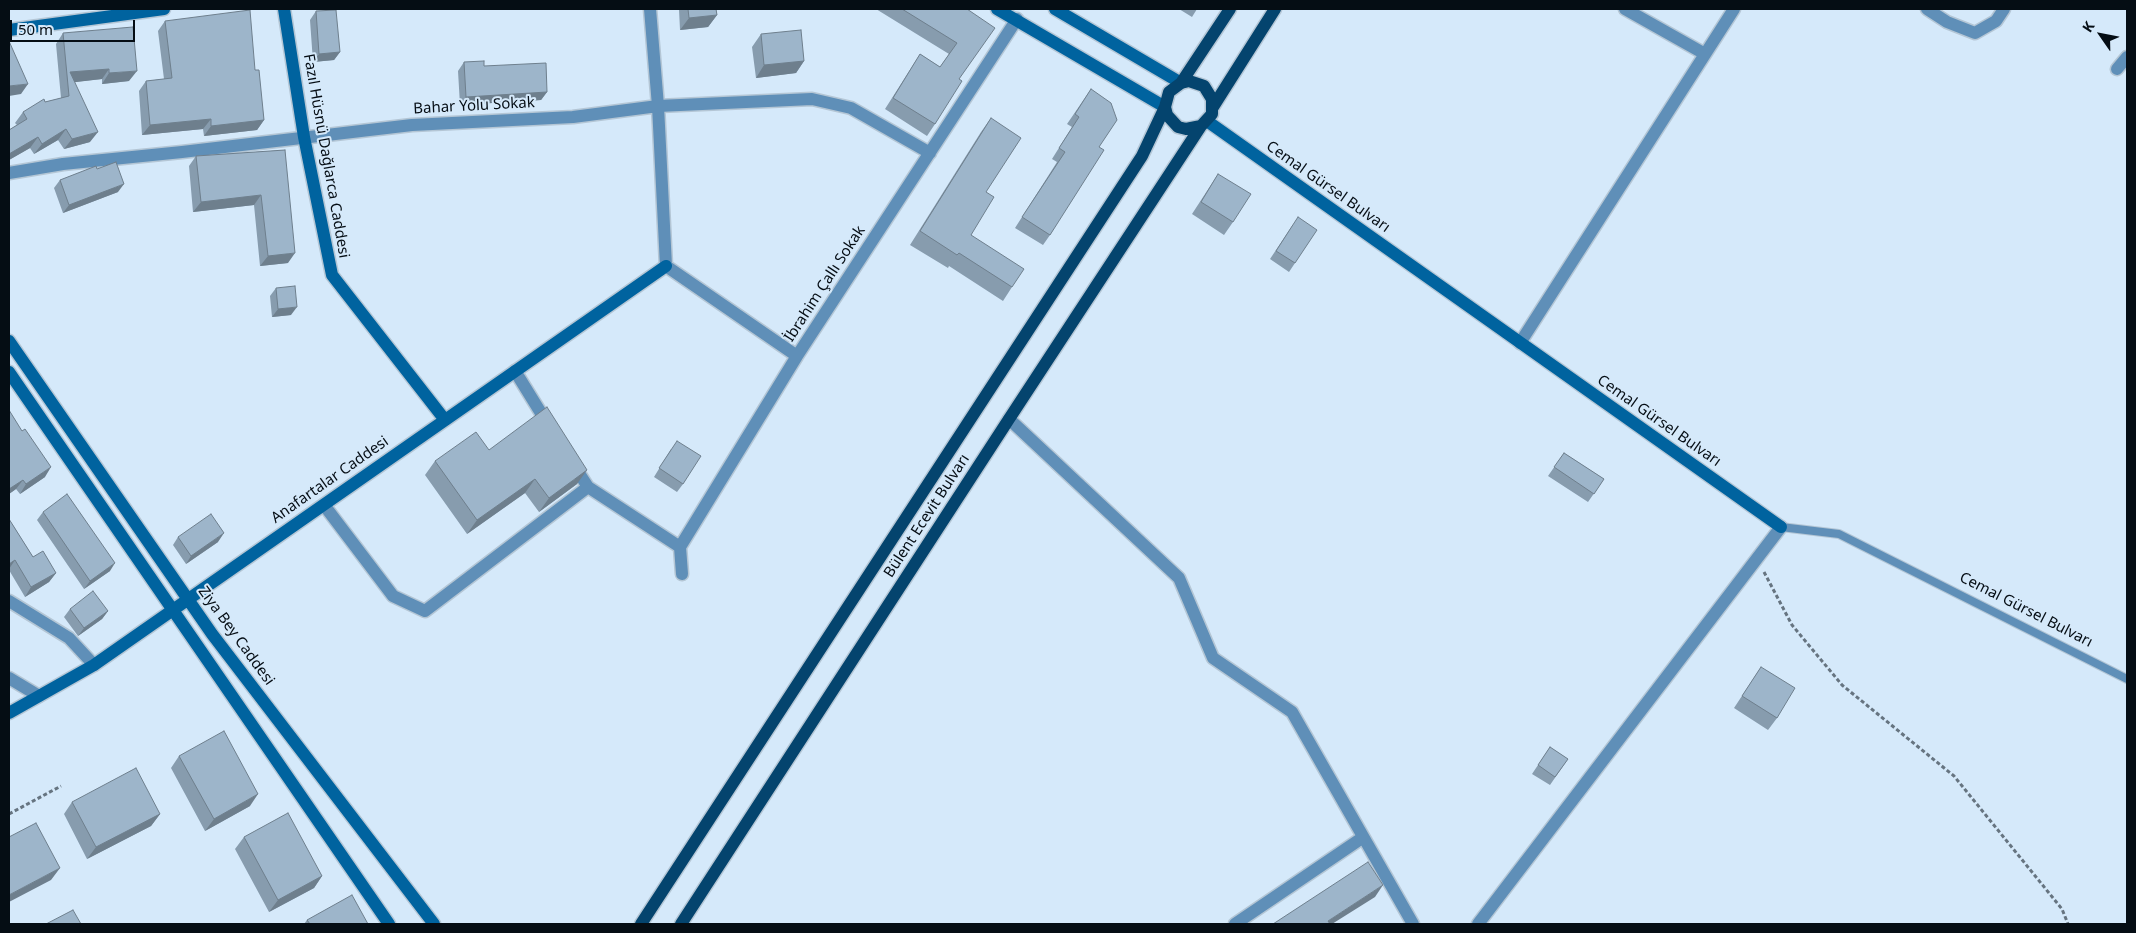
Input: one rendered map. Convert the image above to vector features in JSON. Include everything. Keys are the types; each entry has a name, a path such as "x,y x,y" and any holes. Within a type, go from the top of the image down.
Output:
{"main road":[{"path":"641,924 1142,156 1165,108 1169,92 1181,83 1230,9"},
{"path":"1165,108 1172,122 1178,127 1186,129 1204,124 1213,106 1275,9"},
{"path":"1181,83 1189,81 1204,86 1212,99 1213,106"},
{"name":"Bülent Ecevit Bulvarı","path":"681,924 1009,419 1204,124"}],"street":[{"path":"9,30 164,9"},
{"name":"Fazıl Hüsnü Dağlarca Caddesi","path":"284,9 304,137 332,275 444,420"},
{"path":"650,9 658,106 666,266 797,356"},
{"path":"997,9 1017,19 1165,108"},
{"path":"1055,9 1181,83"},
{"path":"1625,9 1705,54"},
{"path":"1520,343 1734,9"},
{"path":"1927,9 1946,22 1974,33 1996,21 2004,9"},
{"name":"İbrahim Çallı Sokak","path":"680,547 797,356 1017,19"},
{"path":"2117,69 2127,57"},
{"name":"Bahar Yolu Sokak","path":"9,173 63,164 412,125 573,117 658,106 812,99 851,108 930,152"},
{"name":"Cemal Gürsel Bulvarı","path":"1204,124 1520,343 1780,527"},
{"name":"Anafartalar Caddesi","path":"9,713 94,665 666,266"},
{"name":"Ziya Bey Caddesi","path":"10,344 212,634 434,924"},
{"path":"22,359 9,370 389,924"},
{"path":"515,371 557,438"},
{"path":"1009,419 1179,578 1213,658 1292,712 1362,838 1413,924"},
{"path":"567,454 588,487 680,547 682,574"},
{"path":"324,505 393,596 425,612 588,487"},
{"path":"1478,924 1780,527"},
{"path":"9,601 69,638 94,665"},
{"path":"9,678 39,696"},
{"path":"1235,924 1362,838"}],"lane":[{"name":"Cemal Gürsel Bulvarı","path":"1780,527 1839,534 2127,679"}],"path":[{"path":"1756,559 1792,625 1842,685 1954,776 2062,909 2068,924"},
{"path":"9,814 62,786"}],"building":[{"path":"688,9 716,9 717,15 689,18"},
{"path":"902,9 967,9 995,28 959,79 962,81 935,124 893,98 920,54 940,67 957,43"},
{"path":"250,10 255,70 259,70 264,120 211,126 211,119 150,125 146,81 172,78 165,21"},
{"path":"336,10 340,52 319,54 316,11"},
{"path":"133,27 137,71 109,73 109,69 70,72 98,132 72,139 66,129 42,144 38,137 9,154 9,130 27,119 23,112 44,99 45,102 69,96 63,33"},
{"path":"801,30 804,61 764,65 761,34"},
{"path":"9,41 28,84 9,86"},
{"path":"484,61 484,66 546,63 547,92 466,97 464,62"},
{"path":"1091,89 1111,103 1117,120 1099,147 1104,150 1050,235 1022,217 1065,152 1059,148 1079,117 1075,114"},
{"path":"991,118 1021,138 986,192 994,197 971,235 1024,269 1012,287 920,231"},
{"path":"285,150 295,253 268,256 261,195 201,202 196,156"},
{"path":"116,162 124,184 69,205 60,180 96,166 97,169"},
{"path":"1218,174 1251,194 1233,222 1201,202"},
{"path":"1298,217 1317,230 1295,263 1276,251"},
{"path":"295,286 297,307 278,309 276,288"},
{"path":"547,407 587,470 549,498 535,479 477,520 435,461 476,432 489,450"},
{"path":"9,410 22,431 25,429 51,467 26,484 23,480 9,489"},
{"path":"677,441 701,456 683,484 659,468"},
{"path":"1564,453 1604,479 1594,494 1554,467"},
{"path":"67,494 115,563 90,581 43,512"},
{"path":"211,514 224,533 191,556 178,537"},
{"path":"9,519 33,557 43,551 56,573 31,587 15,560 9,564"},
{"path":"93,591 108,611 84,628 70,609"},
{"path":"1761,667 1795,688 1777,718 1742,696"},
{"path":"224,731 258,794 214,819 179,756"},
{"path":"1550,747 1568,759 1555,777 1538,765"},
{"path":"136,768 160,814 96,847 72,802"},
{"path":"288,813 322,876 278,900 244,837"},
{"path":"36,823 60,868 9,895 9,837"},
{"path":"1368,862 1383,885 1328,921 1330,924 1273,924"},
{"path":"352,895 368,924 310,924 307,920"},
{"path":"73,910 81,924 46,924"}]}
